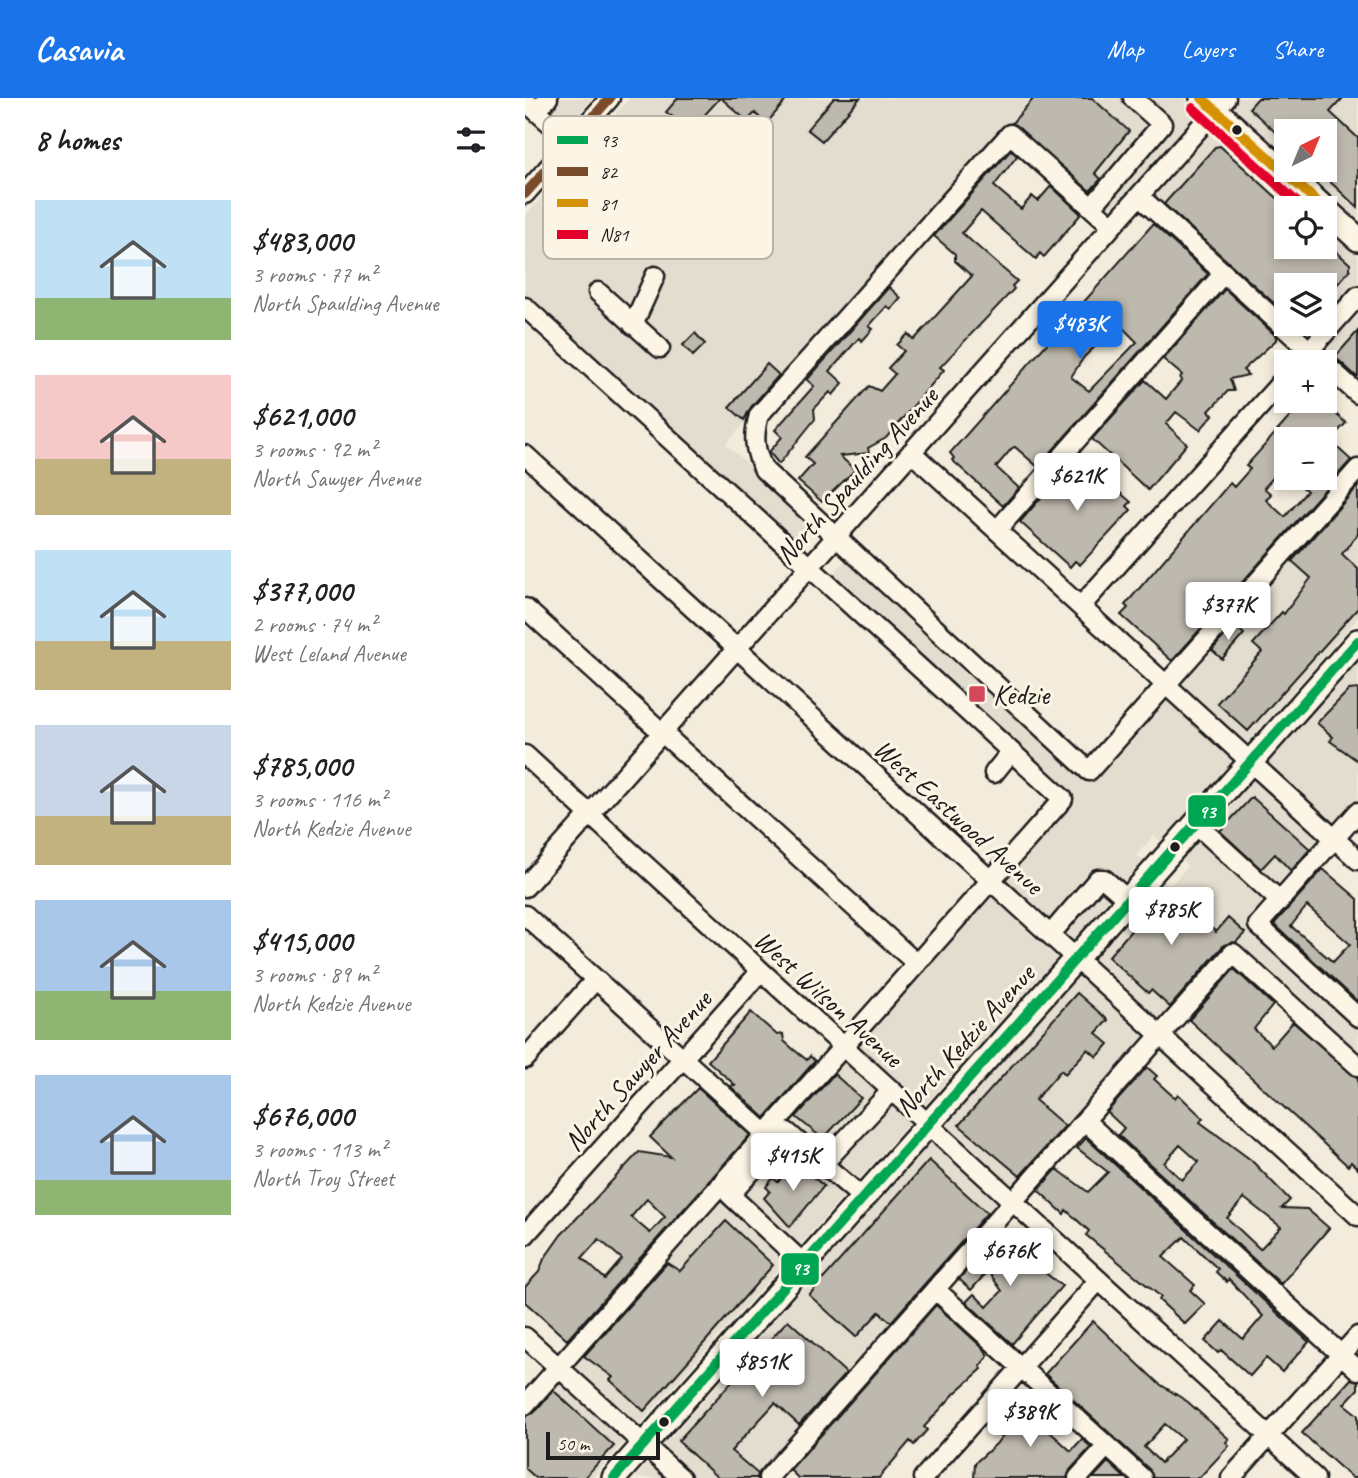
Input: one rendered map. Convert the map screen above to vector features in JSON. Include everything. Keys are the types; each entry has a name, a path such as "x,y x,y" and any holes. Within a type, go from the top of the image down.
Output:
{"main road":[{"path":"1215,102 1311,196"},
{"path":"1337,220 1358,239"},
{"name":"North Kedzie Avenue","path":"614,1478 1358,641"}],"street":[{"path":"594,116 610,98"},
{"path":"1092,207 1162,124 1133,98"},
{"name":"North Spaulding Avenue","path":"525,887 1139,196 1215,102"},
{"path":"1112,226 1010,134 759,415 755,428 755,449 764,470 1089,771 1358,469"},
{"path":"525,194 543,174"},
{"path":"1139,196 1304,350"},
{"path":"997,530 1224,273"},
{"path":"633,325 655,276"},
{"path":"598,292 660,348"},
{"path":"1321,350 1358,296"},
{"path":"525,307 1063,800 525,1405"},
{"path":"1337,378 1358,394"},
{"path":"1081,606 1274,390"},
{"path":"911,452 1358,860"},
{"name":"West Eastwood Avenue","path":"525,455 1358,1216"},
{"path":"525,608 917,964"},
{"path":"994,773 1011,752"},
{"name":"West Wilson Avenue","path":"525,755 1315,1478"},
{"path":"1358,812 1258,925 1358,1017"},
{"path":"1196,824 1280,901"},
{"path":"1050,935 1098,879 1104,879 1128,900"},
{"path":"525,915 766,1133"},
{"path":"768,1478 1233,953 1358,1066"},
{"name":"North Sawyer Avenue","path":"525,1235 761,971"},
{"path":"525,1059 596,979"},
{"path":"824,1164 892,1090"},
{"path":"1085,1121 1358,1370"},
{"path":"804,1264 730,1195 787,1132 863,1198"},
{"path":"923,1478 1099,1280"},
{"path":"935,1289 1142,1478"},
{"path":"1231,1478 1358,1336"},
{"path":"525,1337 681,1478"},
{"path":"1078,1478 1107,1446"}],"shaded area":[{"path":"535,98 593,98 577,116 555,116"},
{"path":"630,98 1183,98 1292,196 1274,196 1274,259 1337,259 1337,237 1358,256 1358,391 1337,372 1337,350 1312,350 1296,336 1337,336 1337,273 1274,273 1274,316 1133,190 1110,217 1010,126 726,444 815,526 795,547 525,297 525,216 543,196 543,259 773,259 773,116 614,116"},
{"path":"1224,98 1358,98 1358,220 1337,201 1337,196 1332,196 1316,182 1337,182 1337,119 1274,119 1274,144"},
{"path":"1358,473 1358,618 1161,841 1154,836 1148,842 1137,855 1143,861 1086,925 1087,931 1050,972 1043,973 592,1478 525,1478 525,1407 1068,794 830,578 848,557 1086,774"},
{"path":"1358,659 1358,813 1256,928 1358,1021 1358,1058 1238,948 765,1478 635,1478 1064,992 1064,987 1103,943 1109,943 1164,881 1170,886 1188,866 1182,860"}],"building":[{"path":"678,98 720,98 704,116 672,116 666,112"},
{"path":"721,98 788,98 773,116 758,116 755,113 752,116 741,116"},
{"path":"834,98 860,98 822,141 807,129"},
{"path":"1034,98 1092,98 1129,131 1095,173 1101,179 1090,191 1012,123"},
{"path":"1258,98 1343,98 1330,112 1358,138 1358,208 1330,182 1337,182 1337,119 1274,119 1274,131 1249,108"},
{"path":"1220,146 1275,196 1274,259 1337,259 1337,252 1350,264 1350,270 1337,285 1337,273 1274,273 1274,303 1164,204 1215,147"},
{"path":"1011,150 1017,156 994,186 1021,209 1032,196 1038,201 1051,186 1081,214 1044,257 1040,253 1036,259 981,211 962,233 1017,281 1012,286 1014,289 940,367 944,370 886,438 868,448 869,453 840,456 855,470 822,502 798,481 813,464 805,457 869,386 880,391 895,374 888,368 904,351 897,345 908,334 914,340 972,276 955,261 955,254 934,236"},
{"path":"1153,224 1208,274 1038,467 1015,447 1012,448 996,467 1019,488 1003,506 952,460 954,458 950,453","holes":["1119,324 1137,342 1089,391 1071,377 1084,357"]},
{"path":"889,287 901,298 891,310 887,306 869,326 873,329 862,341 859,338 830,371 843,383 833,395 830,392 814,409 815,419 779,464 769,452 782,437 775,430 814,386 807,380"},
{"path":"1225,289 1276,336 1276,340 1243,370 1248,375 1230,379 1234,391 1228,391 1209,411 1213,415 1200,430 1176,412 1166,424 1187,444 1148,490 1092,439 1145,380 1166,399 1182,380 1182,375 1163,359"},
{"path":"1358,331 1357,377 1337,359 1337,355"},
{"path":"695,333 705,344 693,356 683,345"},
{"path":"767,364 779,375 751,407 744,420 729,407"},
{"path":"1293,413 1335,413 1346,423 1337,433 1337,427 1281,427"},
{"path":"1274,435 1274,477 1264,488 1271,494 1266,500 1285,517 1306,490 1324,490 1172,661 1121,615 1128,608 1125,605 1230,483 1234,487 1250,469 1246,466"},
{"path":"1337,447 1351,460 1337,476"},
{"path":"1077,456 1131,502 1127,506 1131,510 1080,565 1075,561 1070,567 1020,522"},
{"path":"1358,486 1358,534 1342,554 1358,569 1358,608 1248,731 1217,703 1262,652 1253,644 1282,612 1284,614 1311,578 1292,561"},
{"path":"1234,625 1244,634 1222,659 1212,650"},
{"path":"1358,689 1358,761 1330,741 1333,737 1317,723 1349,690"},
{"path":"1252,797 1310,849 1291,871 1275,854 1261,869 1220,831"},
{"path":"1323,869 1358,899 1358,1002 1274,924","holes":["1307,906 1350,944 1333,962 1291,926"]},
{"path":"1170,886 1201,913 1198,916 1216,932 1228,918 1245,933 1236,942 1224,945 1170,1007 1151,990 1148,993 1108,957"},
{"path":"1234,969 1273,1005 1254,1029 1272,1046 1293,1022 1358,1078 1358,1169 1351,1162 1348,1166 1189,1020"},
{"path":"1077,993 1108,1020 1096,1033 1109,1044 1097,1057 1088,1049 1065,1074 1061,1070 1035,1100 1065,1126 1020,1176 959,1125"},
{"path":"751,1012 777,1035 783,1034 784,1041 807,1060 810,1056 815,1061 765,1118 730,1086 735,1085 708,1061"},
{"path":"1147,1067 1157,1076 1154,1079 1175,1098 1178,1094 1203,1118 1200,1122 1251,1160 1290,1200 1282,1208 1307,1209 1329,1228 1281,1284 1118,1135 1124,1128 1107,1112","holes":["1180,1145 1199,1162 1182,1180 1164,1163","1244,1198 1281,1227 1260,1249 1227,1218"]},
{"path":"834,1074 861,1098 823,1139 796,1117"},
{"path":"698,1088 750,1135 567,1340 525,1302 525,1287 539,1272 544,1259 561,1235 639,1152 671,1157 650,1137","holes":["647,1199 665,1217 650,1233 631,1217","599,1239 622,1259 605,1279 582,1258"]},
{"path":"1086,1138 1309,1342 1282,1372 1266,1358 1250,1376 1221,1350 1218,1353 1205,1341 1223,1321 1243,1339 1263,1316 1229,1279 1227,1282 1216,1272 1218,1269 1184,1237 1163,1257 1195,1285 1190,1290 1205,1304 1185,1324 1159,1300 1161,1297 1086,1235 1089,1231 1066,1210 1064,1214 1038,1190 1057,1169 1088,1192 1108,1172 1077,1148"},
{"path":"929,1160 987,1213 891,1322 879,1312 856,1337 809,1295"},
{"path":"795,1162 824,1186 790,1227 764,1198 770,1191 766,1187 773,1178 778,1182"},
{"path":"726,1221 773,1265 644,1411 610,1380 613,1377 584,1356 667,1263 680,1271"},
{"path":"1002,1231 1007,1236 1003,1240 1062,1286 1012,1344 966,1302 974,1294 987,1307 1002,1291 988,1271 971,1290 959,1279"},
{"path":"936,1305 985,1350 988,1356 980,1366 982,1369 955,1393 924,1427 927,1430 914,1445 910,1441 879,1478 798,1478 790,1470"},
{"path":"788,1320 846,1373 799,1425 775,1403 731,1451 758,1474 757,1478 718,1478 678,1441"},
{"path":"1093,1321 1158,1383 1188,1402 1229,1439 1226,1442 1229,1446 1199,1478 1153,1478 1150,1470 1045,1374","holes":["1165,1424 1183,1439 1161,1463 1144,1447"]},
{"path":"1351,1379 1358,1381 1358,1389 1344,1404 1358,1415 1358,1478 1352,1478 1302,1433"},
{"path":"553,1390 614,1446 584,1478 536,1478 525,1468 525,1416 534,1413"},
{"path":"1035,1395 1060,1418 1049,1431 1071,1451 1082,1439 1091,1447 1070,1470 1067,1478 974,1478 975,1463 996,1444"},
{"path":"1108,1462 1125,1478 1093,1478"}],"transit line":[{"name":"82","path":"594,116 610,98"},
{"name":"81","path":"1202,98 1311,196"},
{"name":"N81","path":"1193,108 1290,196"},
{"name":"82","path":"525,194 543,174"},
{"name":"93","path":"614,1478 1358,641"}],"place":[{"name":"Kedzie","path":"977,694"}]}
